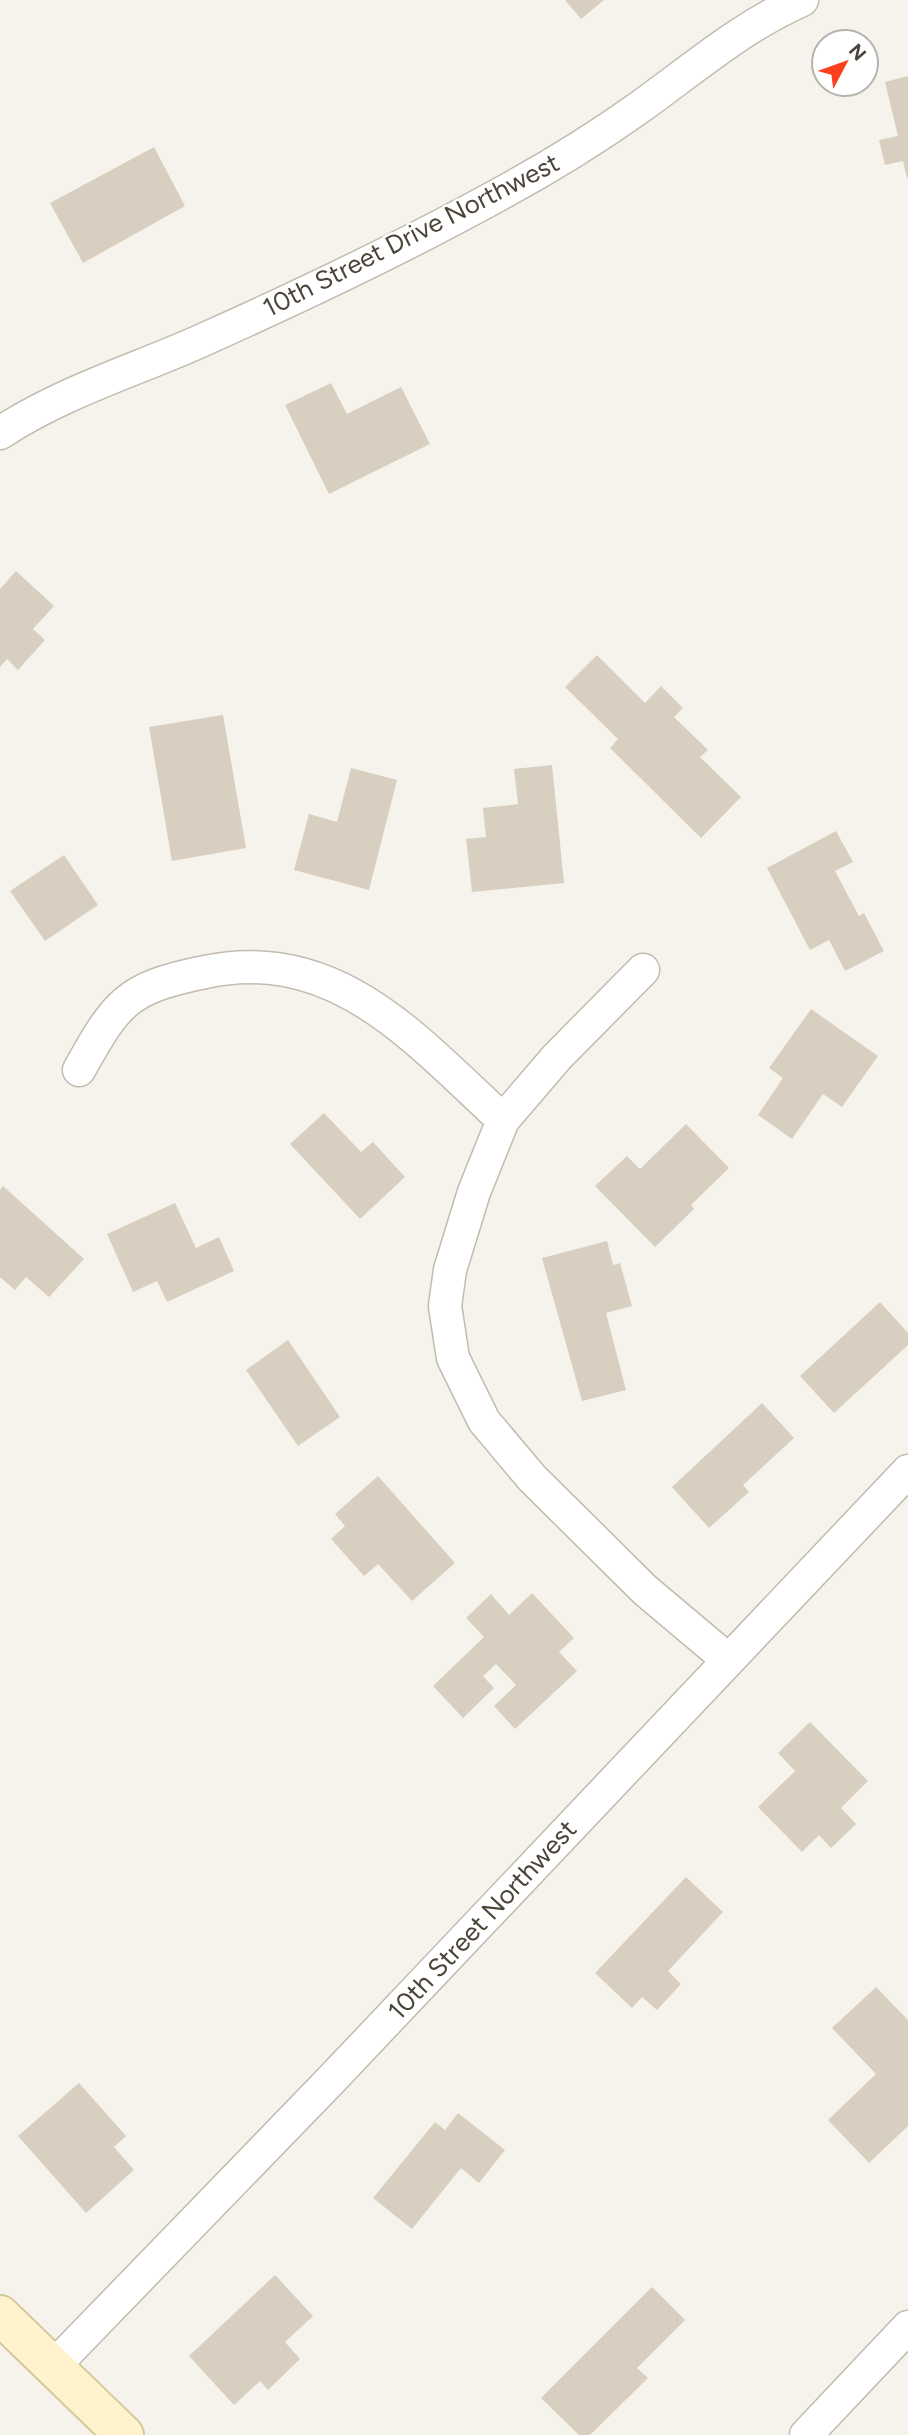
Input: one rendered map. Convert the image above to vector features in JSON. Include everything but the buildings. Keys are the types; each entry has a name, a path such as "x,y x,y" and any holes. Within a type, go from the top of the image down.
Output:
{"main road":[{"path":"0,2315 124,2435"}],"street":[{"name":"10th Street Drive Northwest","path":"0,433 36,410 195,343 353,270 500,194 640,107 725,41 774,12 802,0"},
{"path":"79,1070 108,1018 133,994 152,984 234,966 285,970 328,982 367,1001 401,1025 503,1120"},
{"path":"643,970 557,1057 503,1120 474,1192 450,1270 445,1306 453,1358 484,1421 532,1478 645,1590 727,1659"},
{"name":"10th Street Northwest","path":"53,2367 331,2080 908,1471"},
{"path":"806,2435 908,2327"}]}
